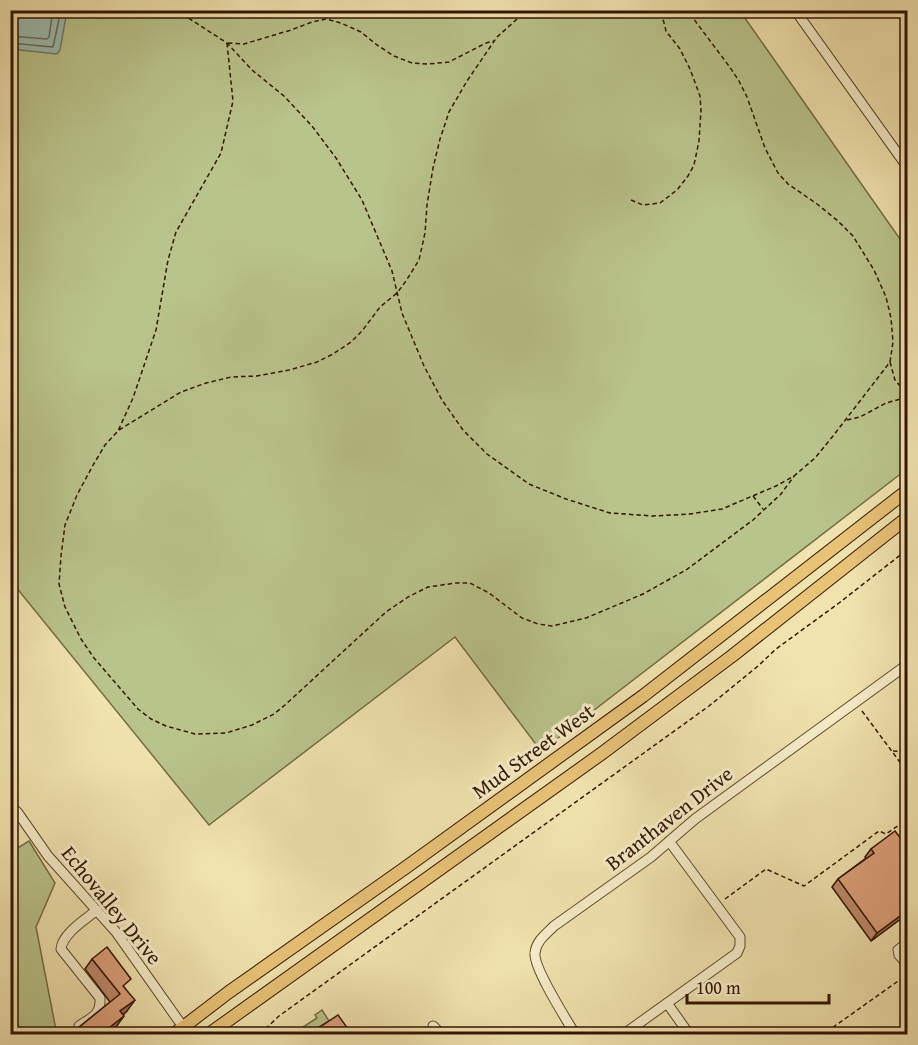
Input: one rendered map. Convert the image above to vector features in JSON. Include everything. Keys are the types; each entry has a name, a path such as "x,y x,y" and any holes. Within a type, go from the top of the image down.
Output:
{"main road":[{"name":"Mud Street West","path":"182,1033 229,992 643,696 908,490"},
{"name":"Mud Street West","path":"209,1035 601,754 732,656 908,517"}],"street":[{"path":"795,10 908,168"},
{"name":"Branthaven Drive","path":"575,1035 537,967 534,954 538,942 554,926 651,858 695,819 908,664"},
{"name":"Echovalley Drive","path":"10,805 48,856 116,932 182,1033"},
{"path":"624,1035 737,953 740,946 740,937 669,841"},
{"path":"79,1026 97,1014 101,1007 100,998 61,949 62,942 69,933 97,910"},
{"path":"908,942 898,950 899,955 908,964"},
{"path":"667,1003 689,1035"},
{"path":"433,1026 441,1035"}],"path":[{"path":"176,10 227,43 252,70 284,96 312,126 336,158 362,200 392,271 402,313 424,366 442,400 463,430 487,454 529,484 610,513 654,516 722,509 776,486 795,475 814,458 847,420 890,362"},
{"path":"631,200 644,205 660,203 677,190 694,165 699,141 701,110 699,96 690,69 680,49 666,31 663,19 657,10"},
{"path":"687,10 739,81 765,148 778,173 788,184 817,204 853,236 874,270 886,297 893,342 890,362 895,380 908,396 886,403 860,417 847,420"},
{"path":"118,431 181,392 231,377 257,376 317,362 351,342 362,331 380,307 397,293 419,260 425,233 433,168 449,112 495,41 527,11"},
{"path":"227,43 244,44 326,19 361,32 394,56 412,63 449,62 486,43 495,41"},
{"path":"227,43 233,101 226,135 220,153 176,232 168,260 156,330 133,398 118,431 105,446 77,495 65,525 61,556 59,585 65,607 81,639 117,686 151,719 195,734 226,733 252,725 274,714 301,692 386,612 428,587 456,583 470,584 489,593 522,618 538,624 552,626 586,618 643,594 686,570 753,520 781,494 795,475"},
{"path":"753,496 763,510"},
{"path":"260,1035 279,1016 709,706 776,649 908,549"},
{"path":"856,701 908,773"},
{"path":"892,751 908,752"},
{"path":"717,905 766,868 804,886 879,831 886,834 908,819"},
{"path":"829,1035 832,1028 908,977"}],"green space":[{"path":"10,11 740,11 907,249 907,469 541,751 455,637 209,825 11,581"},
{"path":"29,841 55,883 36,927 55,1034 11,1034 11,852"},
{"path":"322,1010 329,1021 307,1034 303,1027 317,1018 315,1015"}],"water":[{"path":"11,10 67,11 60,50 57,54 11,49"}],"building":[{"path":"895,831 905,844 908,842 908,910 877,933 838,879 874,853 871,849"},
{"path":"107,947 131,979 123,986 135,1000 120,1011 124,1016 100,1035 83,1035 78,1028 120,994 92,959"},
{"path":"338,1015 351,1033 348,1035 308,1035"}]}
